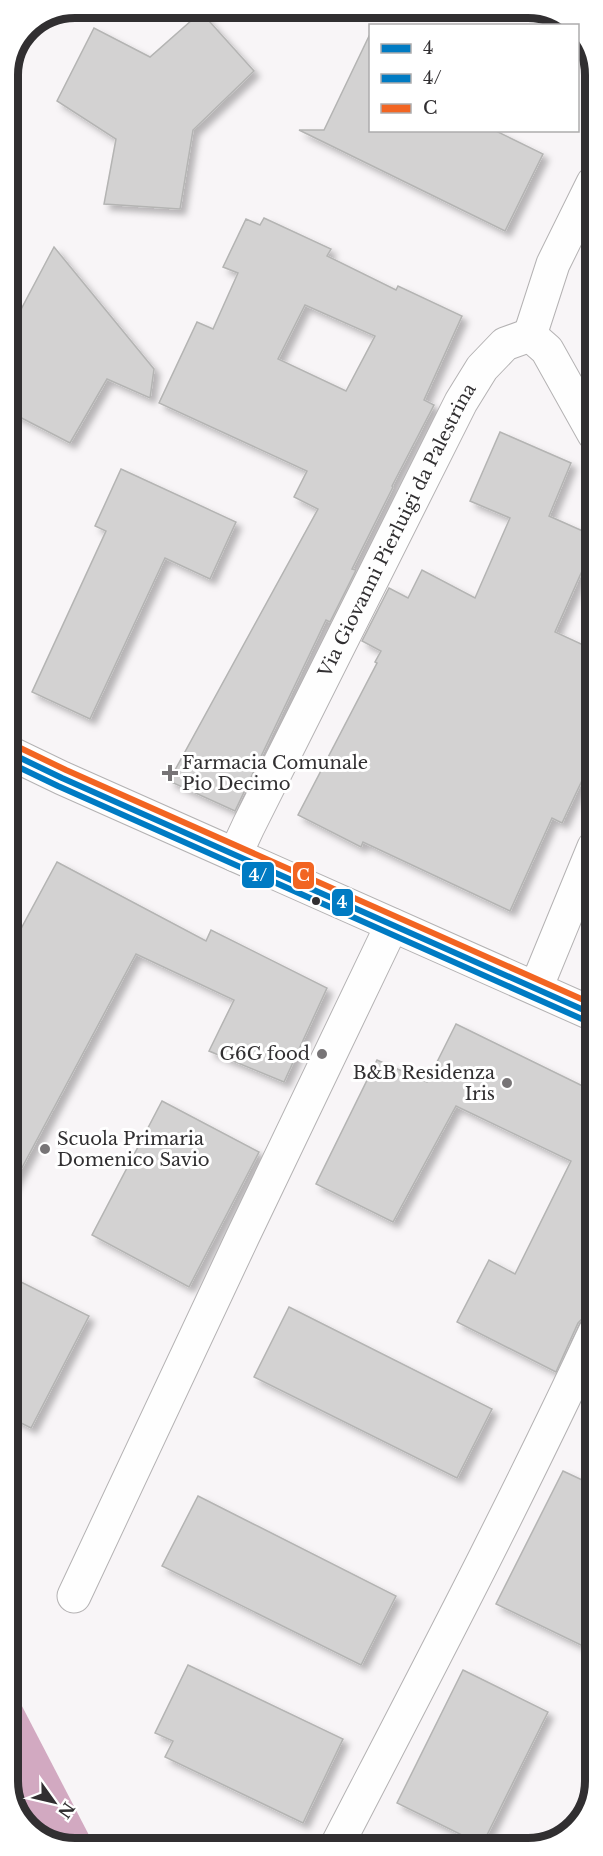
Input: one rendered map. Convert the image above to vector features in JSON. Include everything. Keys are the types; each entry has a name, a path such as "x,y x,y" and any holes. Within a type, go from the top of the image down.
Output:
{"street":[{"path":"585,199 553,264 530,335 547,350 585,418"},
{"name":"Via Giovanni Pierluigi da Palestrina","path":"235,855 461,402 482,368 505,344 530,335"},
{"path":"18,757 585,1011"},
{"path":"536,988 585,869"},
{"path":"74,1596 392,925"},
{"path":"341,1838 475,1577 585,1353"}],"shaded area":[{"path":"18,1698 90,1838 71,1838 53,1834 40,1826 24,1806 18,1789"}],"building":[{"path":"194,18 206,18 254,71 193,130 180,209 104,204 116,139 57,101 94,28 150,57"},
{"path":"369,36 369,132 498,132 543,154 505,231 299,130 324,130"},
{"path":"264,218 331,249 327,256 396,290 398,286 462,316 424,400 434,405 352,569 356,570 330,622 326,620 235,811 169,781 318,509 294,497 307,471 159,403 197,322 213,329 238,273 223,267 246,219 260,225","holes":["305,305 375,336 346,391 278,359"]},
{"path":"54,247 154,369 150,398 107,379 70,443 18,416 18,315"},
{"path":"500,432 571,463 549,516 585,532 585,564 555,632 585,646 585,774 562,823 552,818 510,911 363,842 361,847 298,815 377,663 375,662 381,651 362,641 389,588 408,598 422,570 475,598 510,518 470,501"},
{"path":"121,469 236,522 210,579 165,558 90,719 32,692 106,531 95,526"},
{"path":"57,862 206,941 211,930 327,988 284,1082 209,1051 234,1000 136,954 18,1175 18,934"},
{"path":"456,1024 585,1087 585,1316 578,1323 556,1372 457,1322 489,1260 515,1274 571,1161 456,1106 393,1222 316,1184 377,1060 427,1082"},
{"path":"162,1101 259,1152 189,1287 92,1235"},
{"path":"18,1280 89,1316 31,1428 18,1422"},
{"path":"289,1307 492,1409 457,1478 254,1377"},
{"path":"563,1471 585,1481 585,1647 496,1604"},
{"path":"198,1496 396,1596 361,1665 162,1566"},
{"path":"188,1665 343,1739 303,1823 165,1757 173,1741 155,1733"},
{"path":"463,1670 548,1712 485,1838 468,1838 397,1803"}],"transit line":[{"name":"C","path":"18,747 585,1001"},
{"name":"4","path":"18,757 585,1011"},
{"name":"4/","path":"18,767 585,1020"}],"place":[{"name":"Farmacia Comunale Pio Decimo","path":"170,773"},
{"name":"G6G food","path":"322,1054"},
{"name":"B&B Residenza Iris","path":"507,1083"},
{"name":"Scuola Primaria Domenico Savio","path":"45,1149"}]}
